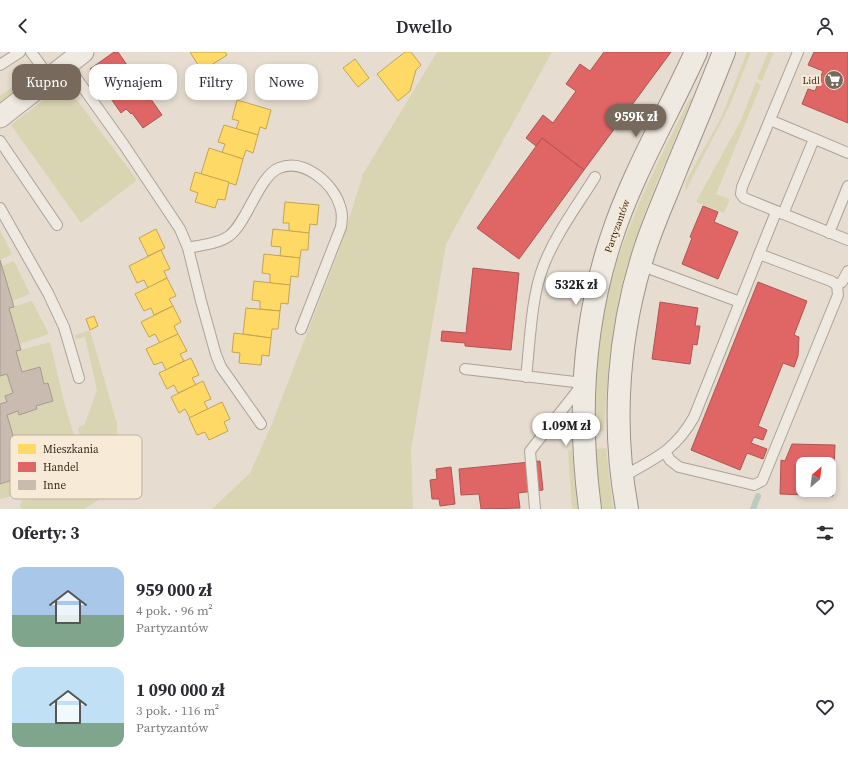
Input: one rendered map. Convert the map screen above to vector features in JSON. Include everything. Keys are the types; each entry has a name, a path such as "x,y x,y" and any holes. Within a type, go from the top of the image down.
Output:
{"main road":[{"name":"Partyzantów","path":"590,509 583,440 584,382 593,305 611,238 641,166 696,52"},
{"path":"627,509 618,440 619,394 626,330 640,265 664,199 724,52"}],"street":[{"path":"68,64 83,52"},
{"path":"0,117 22,100"}],"lane":[{"path":"0,65 20,52"},
{"path":"32,52 40,64"},
{"path":"798,52 742,187 741,194 744,198 848,240"},
{"path":"81,85 168,209 180,229 188,248 200,301 216,356 221,367 261,424"},
{"path":"770,120 848,153"},
{"path":"622,477 665,452 680,439 694,417 760,254 814,139"},
{"path":"0,141 57,225"},
{"path":"188,248 218,241 234,232 257,193 278,168 286,166 299,166 316,174 337,198 342,216 341,227 301,329"},
{"path":"526,377 537,286 543,268 551,250 595,177"},
{"path":"829,233 848,186"},
{"path":"0,208 48,293 64,327 79,378"},
{"path":"760,254 831,281 837,285"},
{"path":"640,265 740,302"},
{"path":"837,285 842,282 848,271"},
{"path":"665,452 670,460 679,467 754,485 762,481 838,295 837,285"},
{"path":"465,369 526,377 584,382"},
{"path":"535,509 530,451 584,382"}],"shaded area":[{"path":"437,52 552,52 446,244 411,450 413,509 212,509 250,473 271,426 341,245 363,174"},
{"path":"747,52 751,52 730,105 685,192 686,181 721,118"},
{"path":"768,52 774,52 762,81 757,79"},
{"path":"756,82 761,85 716,194 730,199 724,213 696,202 741,120"},
{"path":"12,87 12,95 0,104 0,96"},
{"path":"690,98 692,99 646,209 624,278 616,316 608,373 604,431 595,430 596,380 599,342 607,299 615,269 636,211"},
{"path":"44,100 77,100 137,180 81,223 11,125"},
{"path":"0,230 12,254 0,260"},
{"path":"14,261 30,294 12,301 2,266"},
{"path":"32,301 49,334 20,344 9,308"},
{"path":"90,330 117,424 117,435 80,435 78,429 81,425 84,426 97,390 85,337 76,339 75,335"},
{"path":"50,342 64,402 74,435 13,435 7,415 18,411 19,415 37,410 36,406 53,401 48,383 44,384 40,367 22,372 16,351"},
{"path":"7,374 13,393 5,396 7,402 0,404 0,376"},
{"path":"606,448 613,509 601,509 596,473 596,449"},
{"path":"572,449 578,509 572,509 568,451"},
{"path":"10,481 10,496 0,499 0,484"},
{"path":"27,499 100,499 84,509 22,509 19,505 22,503 21,501"}],"building: Mieszkania":[{"path":"190,52 225,52 227,55 213,64 198,64"},
{"path":"405,52 411,52 421,65 416,70 410,91 398,101 377,74"},
{"path":"355,59 369,78 358,87 343,68"},
{"path":"237,100 271,110 266,129 260,127 258,135 236,129 239,121 232,119"},
{"path":"224,125 258,135 253,153 246,150 243,159 222,153 225,144 218,142"},
{"path":"209,148 243,159 236,185 201,174"},
{"path":"195,172 229,182 225,200 218,199 215,208 195,202 198,193 190,190"},
{"path":"285,202 319,205 317,225 310,224 309,233 289,231 289,223 283,223"},
{"path":"156,229 165,248 148,256 139,238"},
{"path":"273,229 309,233 308,250 301,250 300,258 280,256 281,247 271,246"},
{"path":"161,250 170,269 164,271 167,278 148,288 144,280 137,283 129,266"},
{"path":"264,254 300,258 298,277 291,276 290,285 270,283 270,274 262,273"},
{"path":"167,278 176,296 169,299 173,306 154,315 151,308 144,311 135,294"},
{"path":"254,281 290,285 288,304 281,303 280,311 260,309 260,301 252,300"},
{"path":"173,306 181,322 174,326 178,334 160,343 155,334 149,337 141,322"},
{"path":"246,308 280,311 278,329 272,329 271,338 243,334"},
{"path":"94,316 98,326 90,330 86,319"},
{"path":"234,333 271,338 269,356 262,355 261,365 239,363 240,353 232,352"},
{"path":"178,334 187,351 180,354 184,361 166,370 162,362 154,365 146,349"},
{"path":"191,358 199,375 192,378 196,385 178,393 174,385 167,389 159,373"},
{"path":"203,381 211,399 204,402 208,409 190,418 185,409 179,413 171,397"},
{"path":"222,402 230,419 224,422 228,431 209,440 205,432 197,435 189,418"}],"building: Handel":[{"path":"114,52 118,52 126,64 97,64"},
{"path":"604,52 671,52 584,170 542,138 536,146 526,138 543,115 553,123 576,91 566,84 580,64 590,71"},
{"name":"Lidl","path":"814,52 848,52 848,123 802,104 808,89 815,91 823,71 808,65"},
{"path":"112,100 152,100 162,115 143,128 132,113 131,114 126,109 121,113"},
{"path":"542,138 584,170 519,259 477,228"},
{"path":"703,206 718,212 714,222 738,232 718,279 682,264 692,238 690,237"},
{"path":"473,268 519,273 511,350 465,346 465,343 441,341 442,331 466,333"},
{"path":"758,282 807,301 794,335 799,337 798,356 794,367 783,363 758,426 767,430 763,440 754,437 751,443 767,449 763,459 747,453 740,470 691,450"},
{"path":"660,302 698,308 695,326 700,326 697,345 693,344 690,364 652,359"},
{"path":"792,444 835,445 835,457 796,457 796,495 780,494 781,460 785,461"},
{"path":"540,461 543,490 518,493 520,508 481,509 479,494 461,495 459,469"},
{"path":"451,467 455,504 440,506 439,499 432,499 430,480 437,479 436,469"}],"building: Inne":[{"path":"0,260 14,307 9,308 21,350 16,351 22,372 40,367 44,384 48,383 53,401 36,406 37,409 19,415 18,411 7,415 13,435 10,435 10,481 0,484 0,404 7,402 5,396 13,393 7,374 0,376"}],"waterway":[{"path":"753,509 758,496"}],"place":[{"name":"Lidl","path":"834,80"}]}
